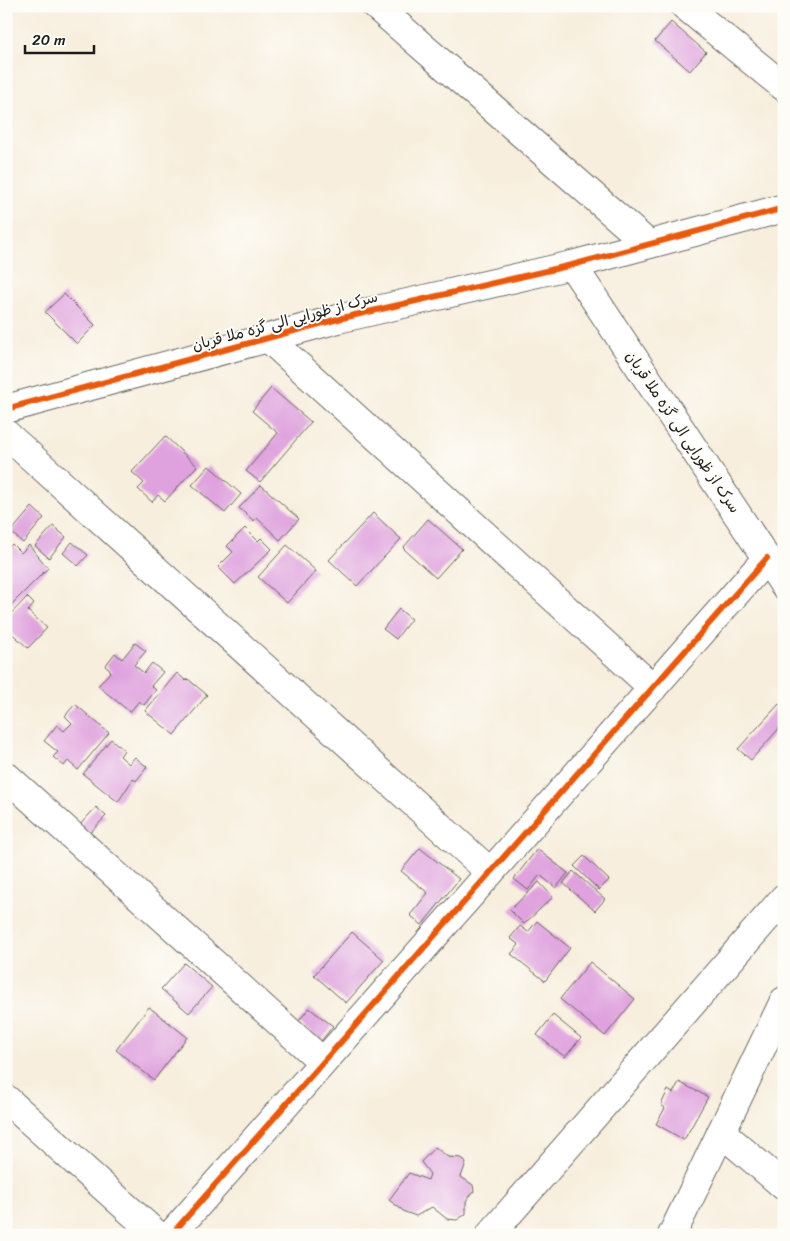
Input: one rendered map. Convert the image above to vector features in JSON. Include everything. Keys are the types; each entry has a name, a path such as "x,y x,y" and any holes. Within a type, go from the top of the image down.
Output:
{"street":[{"path":"376,6 648,244"},
{"path":"685,6 784,87"},
{"path":"572,265 784,208"},
{"name":"سرک از ظورایی الی گزه ملا قربان","path":"6,409 338,319 572,265 784,585"},
{"path":"268,338 653,688"},
{"path":"6,434 490,872"},
{"path":"171,1235 767,558"},
{"path":"6,776 323,1062"},
{"path":"490,1235 784,898"},
{"path":"672,1235 784,1001"},
{"path":"6,1099 157,1235"},
{"path":"721,1132 784,1186"}],"building":[{"path":"671,22 706,52 690,71 655,41"},
{"path":"64,294 95,325 77,344 45,312"},
{"path":"271,388 311,422 260,482 246,471 278,433 252,411"},
{"path":"165,436 197,466 165,501 158,495 152,502 138,489 144,483 132,472"},
{"path":"209,466 241,494 225,513 192,485"},
{"path":"261,485 299,519 280,540 257,518 254,521 239,508"},
{"path":"32,507 44,518 23,543 11,532"},
{"path":"373,513 401,539 357,586 329,560"},
{"path":"428,519 462,549 436,578 403,548"},
{"path":"53,526 66,537 49,558 35,546"},
{"path":"245,528 258,541 261,538 272,549 235,584 218,567 233,552 227,546"},
{"path":"72,542 88,555 78,566 63,553"},
{"path":"12,544 21,553 29,545 48,568 6,610 8,593 6,591 6,550"},
{"path":"287,545 316,571 287,603 258,577"},
{"path":"27,597 34,604 28,611 47,628 28,648 6,628 6,619"},
{"path":"399,609 411,619 396,639 383,629"},
{"path":"135,643 146,651 134,665 144,673 152,663 163,672 151,686 156,690 144,705 139,701 130,712 98,686 111,671 105,666 115,653 122,659"},
{"path":"177,673 186,681 188,679 207,695 174,735 145,711"},
{"path":"75,704 109,733 78,770 68,761 64,766 53,757 58,752 44,741 57,725 64,731 72,723 65,716"},
{"path":"779,704 784,708 784,723 751,760 738,749"},
{"path":"111,739 124,750 120,756 129,764 135,757 147,767 136,781 133,779 118,802 83,774"},
{"path":"96,807 106,816 89,834 80,825"},
{"path":"420,848 459,879 422,925 410,915 428,893 401,871"},
{"path":"537,849 568,873 556,888 540,875 528,890 514,879"},
{"path":"584,856 609,880 599,890 574,866"},
{"path":"573,871 605,899 595,911 563,883"},
{"path":"539,882 553,897 524,924 510,910"},
{"path":"537,921 570,948 545,981 511,954 519,945 510,938 520,926 528,932"},
{"path":"352,932 384,960 346,1003 314,975"},
{"path":"590,962 635,999 605,1036 560,999"},
{"path":"184,963 212,987 189,1013 161,989"},
{"path":"149,1007 187,1037 154,1080 116,1050"},
{"path":"309,1008 333,1026 321,1041 298,1022"},
{"path":"553,1015 581,1038 565,1057 537,1035"},
{"path":"679,1082 708,1097 684,1140 656,1124 665,1108 661,1105 668,1090 673,1093"},
{"path":"435,1147 448,1157 462,1158 466,1163 461,1177 473,1185 474,1191 466,1201 466,1214 457,1220 447,1219 432,1207 416,1216 405,1212 389,1200 409,1173 428,1180 430,1174 421,1162"}],"cycle path":[{"path":"6,409 338,319 572,265 784,208"},
{"path":"171,1235 767,558"}]}
